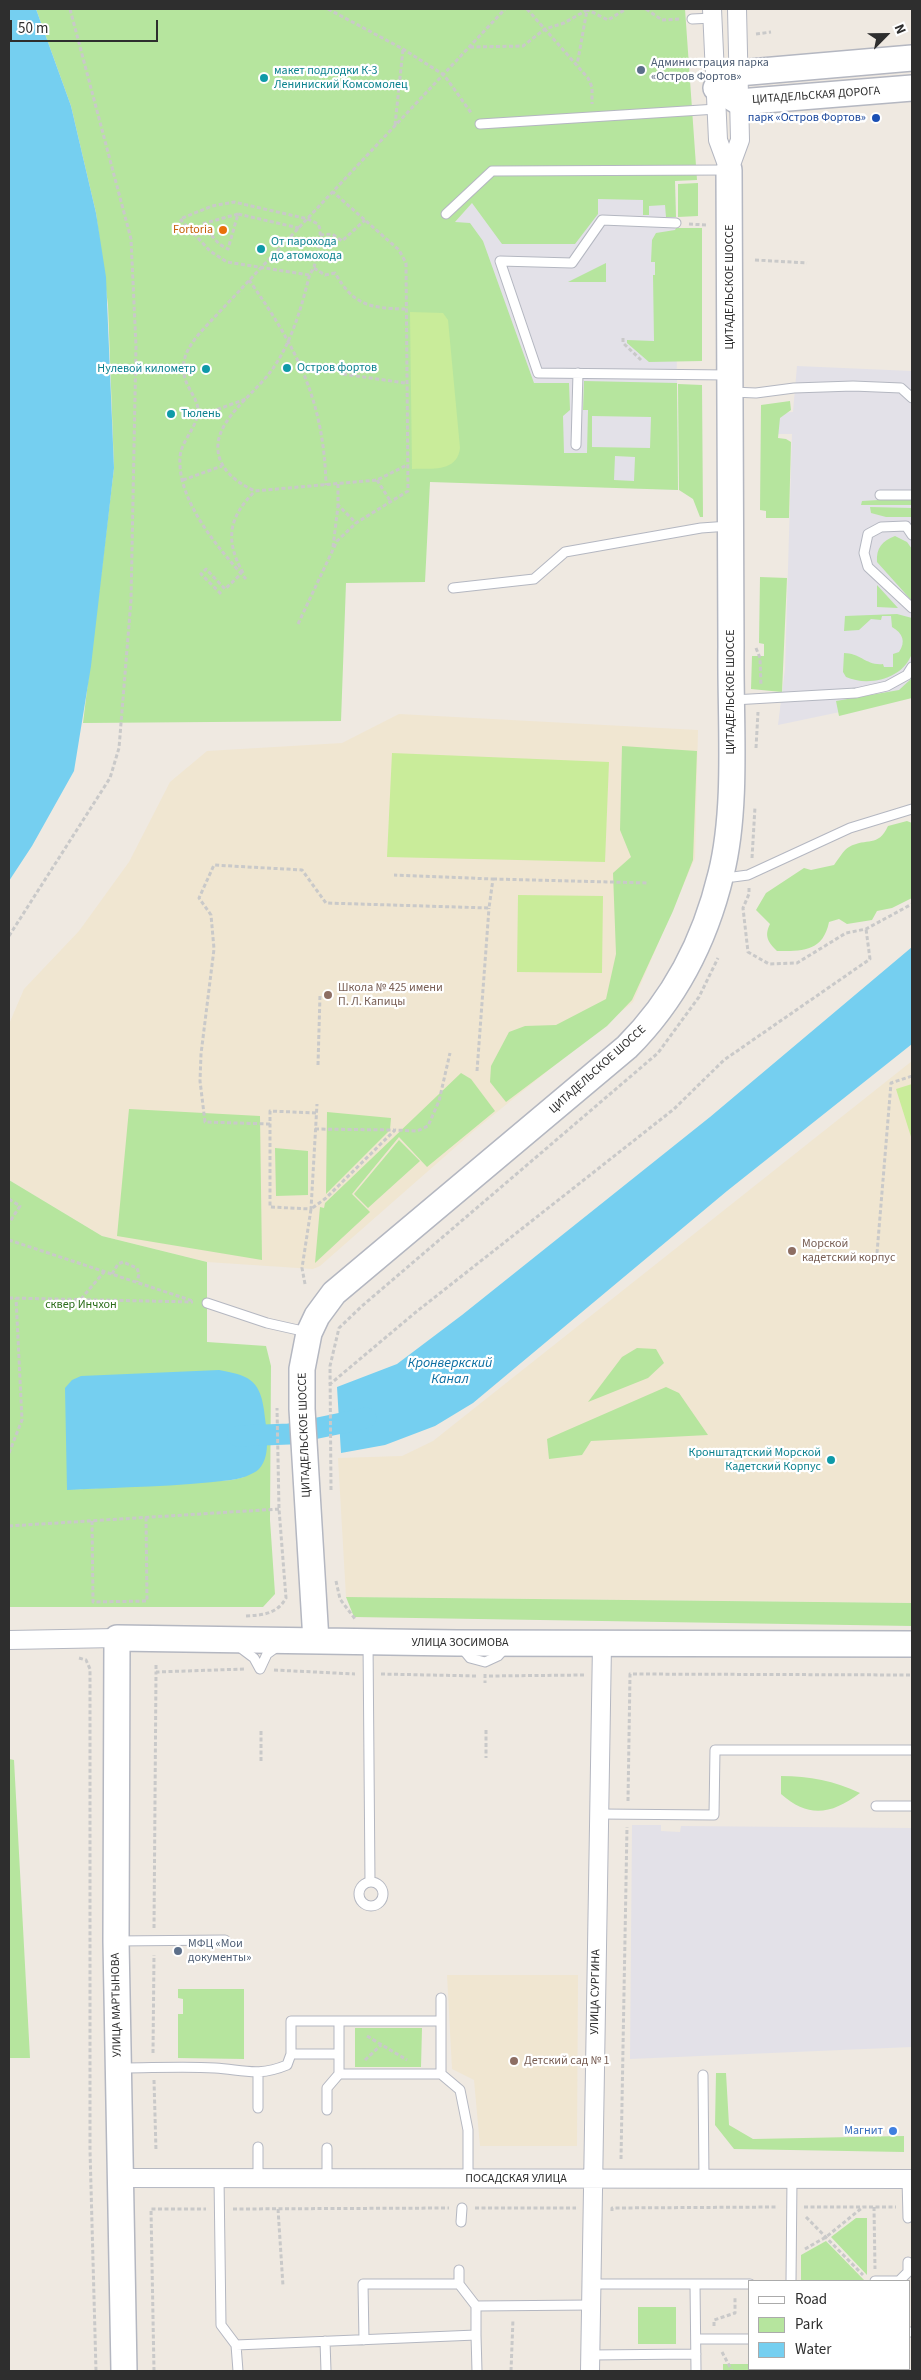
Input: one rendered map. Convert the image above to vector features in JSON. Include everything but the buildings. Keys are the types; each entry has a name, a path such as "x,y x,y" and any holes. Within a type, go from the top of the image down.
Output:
{"street":[{"path":"724,99 738,73 737,9"},
{"name":"ЦИТАДЕЛЬСКОЕ ШОССЕ","path":"316,1641 302,1409 302,1369 310,1333 317,1316 334,1293 627,1047 646,1028 669,998 682,976 704,926 721,875 727,844 730,812 732,526 729,170 740,140 724,99 712,14"},
{"path":"738,73 912,58"},
{"name":"ЦИТАДЕЛЬСКАЯ ДОРОГА","path":"724,99 912,88"},
{"name":"УЛИЦА ЗОСИМОВА","path":"9,1640 117,1638 510,1644 912,1644"},
{"name":"УЛИЦА МАРТЫНОВА","path":"117,1638 116,1941 124,2371"},
{"name":"УЛИЦА СУРГИНА","path":"590,2363 602,1644"},
{"name":"ПОСАДСКАЯ УЛИЦА","path":"121,2178 910,2179"}],"lane":[{"path":"692,19 712,14"},
{"path":"480,124 593,118 724,99"},
{"path":"446,214 492,171 729,170"},
{"path":"676,223 602,220 572,263 500,261 538,373 656,373 731,384 756,393 794,388 853,386 901,388 912,398"},
{"path":"576,445 578,373"},
{"path":"880,495 912,495"},
{"path":"454,588 534,579 565,552 701,528 732,526"},
{"path":"912,535 906,526 880,527 868,534 864,552 868,567 912,608"},
{"path":"731,700 856,693 887,686 906,675 912,667"},
{"path":"721,875 733,878 748,875 850,828 912,809"},
{"path":"207,1303 267,1323 310,1333"},
{"path":"368,1642 370,1882"},
{"path":"600,1814 714,1815 715,1750 912,1750"},
{"path":"876,1806 912,1806"},
{"path":"116,1941 225,1940"},
{"path":"441,1998 441,2074"},
{"path":"118,2068 216,2068 236,2072 270,2072 287,2065 291,2054 291,2020 441,2021"},
{"path":"327,2110 327,2088 339,2074 339,2054 343,2021"},
{"path":"291,2054 339,2054"},
{"path":"258,2072 258,2108"},
{"path":"339,2074 441,2074 460,2090 468,2130 468,2178"},
{"path":"703,2075 704,2179"},
{"path":"258,2147 258,2178"},
{"path":"327,2148 327,2178"},
{"path":"219,2178 221,2325 236,2345 238,2371"},
{"path":"791,2280 795,2209 792,2179"},
{"path":"908,2218 910,2179"},
{"path":"461,2222 462,2208"},
{"path":"900,2280 908,2272 908,2262"},
{"path":"459,2270 460,2284 476,2306 477,2371"},
{"path":"364,2340 363,2284 460,2284"},
{"path":"591,2284 748,2284"},
{"path":"695,2284 696,2371"},
{"path":"476,2306 591,2305"},
{"path":"236,2345 476,2335"},
{"path":"696,2339 748,2339"},
{"path":"325,2341 326,2371"},
{"path":"590,2363 696,2354"}],"path":[{"path":"9,936 110,778 119,748 131,600 136,346 131,239 70,9"},
{"path":"328,9 403,48 444,75 480,124"},
{"path":"255,491 241,507 232,526 232,549 246,579 204,529 183,480 180,456 195,425 198,410 183,374 186,350 249,280 505,9"},
{"path":"527,9 588,78 592,87 593,118"},
{"path":"469,47 523,46 546,29 564,23 587,9"},
{"path":"587,9 608,20 626,9"},
{"path":"577,65 587,9"},
{"path":"646,9 662,20 692,19"},
{"path":"395,126 403,48"},
{"path":"333,192 403,255 406,273 405,383 408,491 356,523 333,547"},
{"path":"309,274 260,269 221,259 210,252 180,219 212,206 234,202 308,219 318,224 320,235 314,268 309,274 305,297 281,356 249,398 231,416 221,432 218,443 222,466 240,483 255,491 377,480 407,465"},
{"path":"238,214 228,249 223,247 202,224 238,214 299,228"},
{"path":"320,235 332,234 342,241 365,220"},
{"path":"754,260 807,263"},
{"path":"314,268 325,274 335,273 350,294 369,307 405,309"},
{"path":"249,280 288,339 316,406 324,448 326,485"},
{"path":"623,338 623,343 656,373"},
{"path":"343,374 405,383"},
{"path":"198,410 213,411 249,398"},
{"path":"183,480 222,466"},
{"path":"377,480 391,502"},
{"path":"298,624 333,547 338,505 338,484"},
{"path":"338,505 356,523"},
{"path":"221,594 201,574 206,570 225,590 242,574"},
{"path":"756,648 760,658 756,757"},
{"path":"750,863 754,850 755,797"},
{"path":"270,1124 205,1122 200,1081 201,1054 214,949 211,915 199,898 214,865 302,870 326,903 489,908"},
{"path":"394,875 649,883"},
{"path":"748,875 749,894 743,908 748,952 768,964 797,963 846,933 866,929 912,904"},
{"path":"476,1071 493,879"},
{"path":"331,1465 329,1386 416,1312 674,1109 724,1060 870,959 866,929"},
{"path":"318,1066 320,995"},
{"path":"315,1129 416,1131 428,1126 439,1101 450,1053"},
{"path":"877,1253 890,1083 912,1076"},
{"path":"305,1284 302,1268 311,1209 317,1104"},
{"path":"316,1113 270,1110 270,1207 311,1209 326,1198 395,1130"},
{"path":"9,1199 20,1206 9,1223"},
{"path":"9,1240 198,1302 9,1298"},
{"path":"112,1274 118,1264 123,1262 138,1268 137,1282"},
{"path":"80,1300 104,1272"},
{"path":"9,1453 22,1420 16,1298"},
{"path":"278,1408 279,1509 286,1598"},
{"path":"9,1526 279,1509"},
{"path":"92,1521 93,1602 147,1601 146,1517"},
{"path":"90,1669 90,2150 96,2371"},
{"path":"156,1672 153,2068 156,2151"},
{"path":"620,2159 630,1674 912,1675"},
{"path":"486,1730 486,1758"},
{"path":"261,1731 261,1761"},
{"path":"343,2021 431,2074"},
{"path":"798,2254 826,2237 863,2207"},
{"path":"870,2280 874,2207"},
{"path":"612,2208 795,2209 908,2207"},
{"path":"154,2371 151,2210 584,2208"},
{"path":"278,2209 282,2286"},
{"path":"795,2209 870,2280"},
{"path":"714,2338 714,2320 735,2313 735,2284"},
{"path":"511,2371 513,2306"}],"shaded area":[{"path":"675,180 678,490 504,483 435,244 472,203"},
{"path":"797,366 912,371 912,690 902,699 778,725 785,669 792,434 772,434 772,413 793,412"},
{"name":"Школа № 425 имени П. Л. Капицы","path":"399,714 698,730 695,858 633,1002 476,1129 320,1266 313,1269 207,1262 102,1236 9,1180 9,1024 24,989 79,931 129,862 170,782 207,751 342,743"},
{"name":"Морской кадетский корпус","path":"912,1061 912,1603 346,1597 338,1458 402,1456 433,1441"},
{"path":"632,1825 661,1825 661,1831 680,1832 681,1826 912,1828 912,2047 630,2059"},
{"name":"Детский сад № 1","path":"447,1975 578,1975 577,2146 480,2146 474,2080 452,2069"}],"green space":[{"name":"Остров фортов","path":"36,9 685,9 697,180 675,181 676,217 666,217 665,205 649,206 649,215 643,215 643,200 598,199 598,214 575,244 502,244 472,203 455,222 470,223 483,241 534,383 569,383 570,410 563,416 564,453 587,453 588,410 583,410 584,381 677,383 678,490 430,482 425,582 346,583 341,721 83,723 114,468 108,305 96,213 71,106","holes":["592,416 651,417 650,448 592,447","615,456 635,457 634,481 614,480"]},
{"path":"698,183 698,216 678,217 678,184"},
{"path":"676,228 702,228 702,361 649,362 627,343 627,340 654,341 653,275 655,275 655,262 651,262 652,240 656,233 675,230"},
{"path":"606,263 606,282 568,282"},
{"path":"410,312 443,313 448,320 460,448 454,462 435,469 412,469"},
{"path":"678,384 702,385 703,517 700,517 693,499 679,490"},
{"path":"790,401 791,410 780,418 778,438 791,442 789,518 766,518 766,511 760,510 761,405"},
{"path":"912,498 912,505 861,505 862,501"},
{"path":"870,507 912,508 912,517 886,517 871,513"},
{"path":"895,536 907,542 912,549 912,601 877,562 881,546"},
{"path":"760,577 787,578 782,692 751,689 752,656 764,656 764,644 759,643"},
{"path":"877,585 898,608 877,607"},
{"path":"897,614 912,618 913,649 908,662 893,675 884,679 864,681 846,677 843,672 844,653 855,655 872,663 883,664 884,667 893,667 893,654 899,652 903,641 901,635 892,627 891,616 882,616 881,620 871,619 859,630 844,631 845,616"},
{"path":"912,678 912,698 839,716 836,701 899,690"},
{"path":"622,746 697,751 693,860 673,911 632,1000 607,1026 506,1102 490,1082 491,1066 509,1032 525,1026 556,1025 606,999 616,954 613,873 631,857 620,830"},
{"path":"392,753 609,762 605,862 387,857"},
{"path":"907,821 912,823 912,898 892,908 877,911 872,920 847,924 839,919 829,922 822,939 810,948 795,951 777,951 771,945 767,935 770,924 756,910 766,893 804,868 811,870 834,865 847,848 855,844 876,840 884,833 888,826"},
{"path":"518,895 603,896 602,973 517,972"},
{"path":"461,1073 471,1079 495,1111 427,1167 399,1137 352,1194 370,1212 315,1263 320,1207 324,1208 325,1203"},
{"path":"912,1084 912,1140 896,1089"},
{"path":"129,1109 260,1116 262,1260 117,1236"},
{"path":"327,1112 391,1118 390,1130 326,1194"},
{"path":"399,1140 420,1161 368,1208 354,1194"},
{"path":"275,1148 308,1151 308,1195 276,1196"},
{"name":"сквер Инчхон","path":"9,1180 102,1236 207,1262 207,1342 266,1346 271,1366 270,1520 275,1594 263,1607 9,1607","holes":["244,1477 232,1480 67,1490"]},
{"path":"637,1348 656,1349 664,1363 648,1378 588,1402 622,1357"},
{"path":"666,1387 679,1393 708,1435 591,1441 582,1455 549,1459 547,1439"},
{"path":"346,1597 912,1603 912,1626 354,1617"},
{"path":"9,1759 14,1760 30,2058 9,2058"},
{"path":"781,1776 822,1780 860,1793 840,1806 821,1811 811,1810 791,1802 781,1794"},
{"path":"178,1989 244,1989 244,2059 178,2058 178,2014 183,2014 183,1999 178,1998"},
{"path":"355,2028 422,2028 421,2067 355,2067"},
{"path":"716,2073 726,2073 729,2125 753,2139 904,2136 904,2152 734,2149 715,2125"},
{"path":"856,2218 867,2218 867,2275 831,2237"},
{"path":"826,2241 864,2280 801,2280 801,2255"},
{"path":"638,2307 676,2307 676,2344 638,2344"},
{"path":"723,2364 748,2364 748,2370 758,2370 758,2371 723,2371"}],"water":[{"path":"9,9 36,9 71,106 96,213 106,277 114,468 91,666 74,771 32,846 9,881"},
{"name":"Кронверкский Канал","path":"912,947 912,1044 727,1191 473,1403 435,1426 385,1445 341,1453 337,1387 397,1364 462,1315 710,1117"},
{"path":"219,1370 237,1374 250,1380 259,1391 264,1410 267,1449 266,1456 259,1469 250,1475 231,1480 67,1490 65,1388 72,1380 81,1376"}],"waterway":[{"path":"238,1436 289,1434 366,1418"}],"place":[{"name":"Администрация парка «Остров Фортов»","path":"641,70"},
{"name":"макет подлодки К-3 Лениниский Комсомолец","path":"264,78"},
{"name":"парк «Остров Фортов»","path":"876,118"},
{"name":"Fortoria","path":"223,230"},
{"name":"От парохода до атомохода","path":"261,249"},
{"name":"Остров фортов","path":"287,368"},
{"name":"Нулевой километр","path":"206,369"},
{"name":"Тюлень","path":"171,414"},
{"name":"Школа № 425 имени П. Л. Капицы","path":"328,995"},
{"name":"Морской кадетский корпус","path":"792,1251"},
{"name":"Кронштадтский Морской Кадетский Корпус","path":"831,1460"},
{"name":"МФЦ «Мои документы»","path":"178,1951"},
{"name":"Детский сад № 1","path":"514,2061"},
{"name":"Магнит","path":"893,2131"}]}
